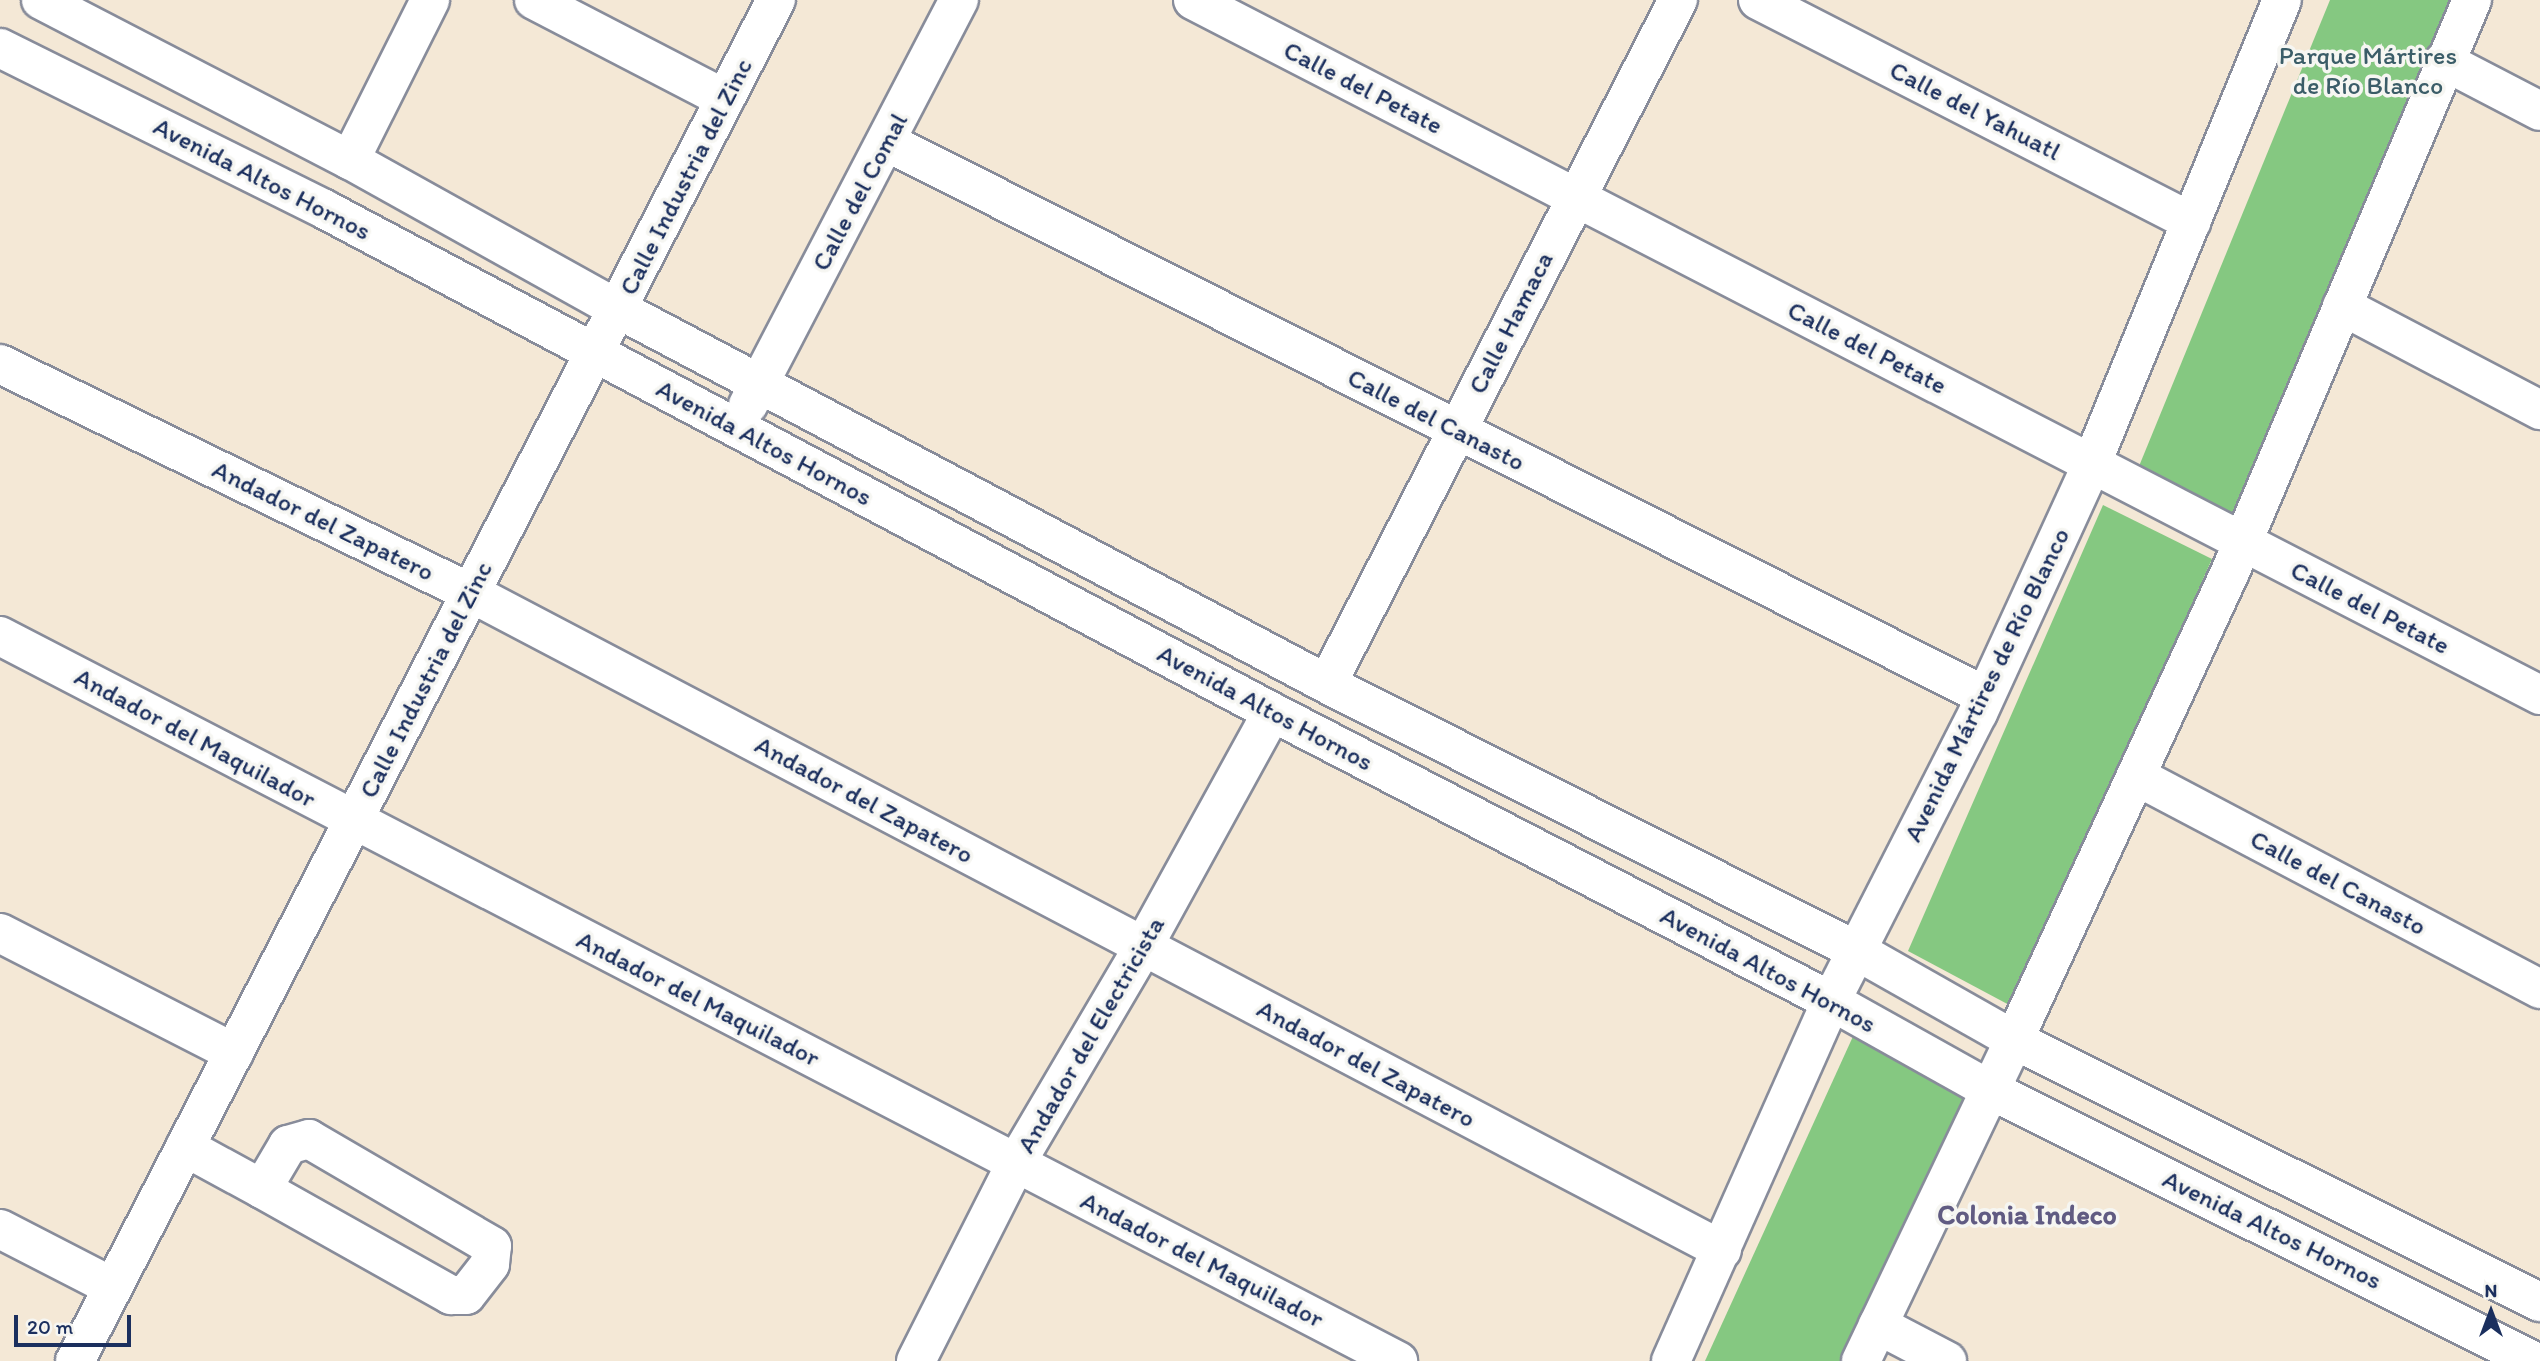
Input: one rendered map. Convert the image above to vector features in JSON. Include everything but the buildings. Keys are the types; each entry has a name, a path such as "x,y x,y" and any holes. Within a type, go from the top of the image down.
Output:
{"street":[{"name":"Avenida Altos Hornos","path":"41,0 351,160 618,309 1327,684 1857,951 2014,1040 2540,1302"},
{"path":"351,160 430,0"},
{"path":"534,0 725,99"},
{"name":"Calle Industria del Zinc","path":"75,1361 776,0"},
{"name":"Calle del Comal","path":"737,429 959,0"},
{"name":"Calle del Petate","path":"1193,0 2540,695"},
{"name":"Calle Hamaca","path":"1327,684 1678,0"},
{"name":"Calle del Yahuatl","path":"1758,0 2191,222"},
{"name":"Avenida Mártires de Río Blanco","path":"1671,1361 1831,1001 1985,696 2091,464 2282,0"},
{"path":"1861,1361 2014,1040 2242,542 2472,0"},
{"name":"Avenida Altos Hornos","path":"0,48 324,209 1272,712 1831,1001 1990,1090 2531,1360"},
{"path":"2444,61 2540,111"},
{"name":"Calle del Canasto","path":"887,142 1985,696"},
{"path":"2342,306 2540,410"},
{"name":"Andador del Zapatero","path":"0,363 471,593 1722,1250"},
{"name":"Andador del Maquilador","path":"0,636 1398,1361"},
{"name":"Andador del Electricista","path":"916,1361 1016,1163 1143,947 1272,712"},
{"name":"Calle del Canasto","path":"2136,776 2540,989"},
{"path":"0,933 234,1053"},
{"path":"186,1147 451,1295 466,1295 490,1264 492,1246 309,1139 288,1145 262,1189"},
{"path":"0,1229 113,1287"},
{"path":"1878,1325 1947,1361"}],"green space":[{"name":"Parque Mártires de Río Blanco","path":"2330,0 2467,0 2239,528 2135,476"},
{"path":"2103,505 2212,559 2013,1007 1908,951"},
{"path":"1855,1032 1976,1091 1852,1361 1705,1361"}],"district":[{"name":"Colonia Indeco","path":"2027,1214"}]}
